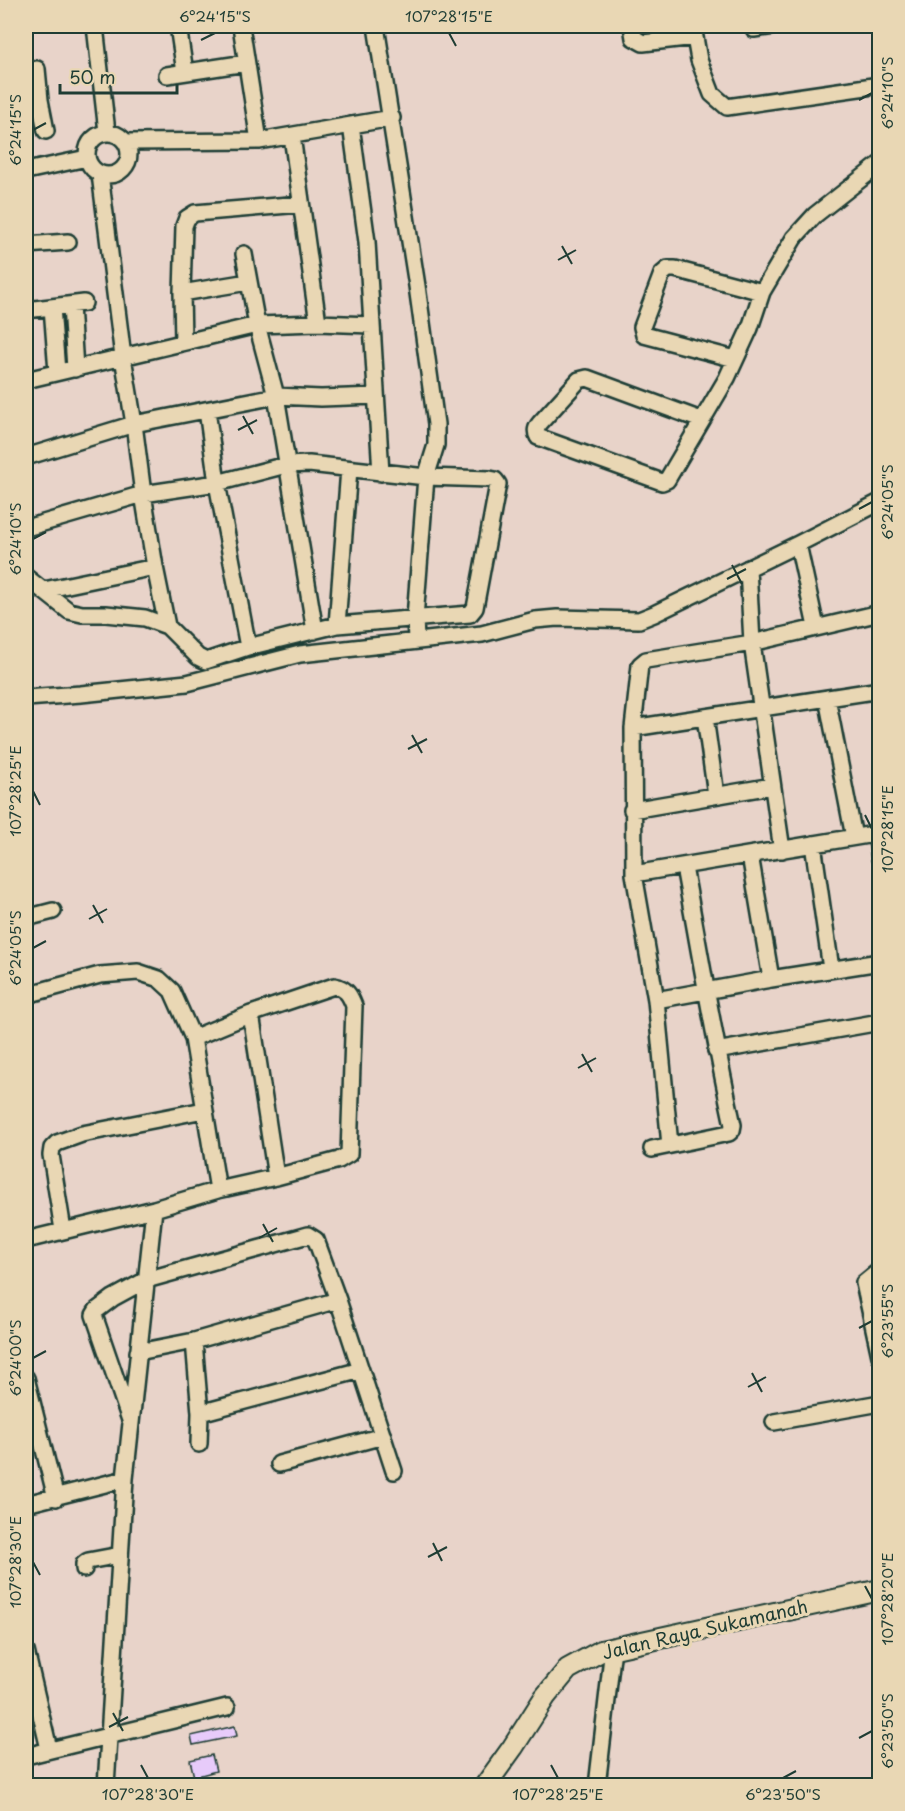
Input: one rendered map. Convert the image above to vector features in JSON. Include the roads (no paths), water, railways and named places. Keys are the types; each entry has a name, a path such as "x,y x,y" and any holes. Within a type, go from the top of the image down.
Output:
{"street":[{"path":"96,26 107,132"},
{"path":"178,26 185,72"},
{"path":"241,26 259,141"},
{"path":"376,26 392,118 436,424 435,445 426,477 415,618 416,640"},
{"path":"632,26 634,38 643,44 694,31 699,60 712,93 727,107 879,85"},
{"path":"752,26 754,29 759,29 774,26"},
{"path":"167,75 246,63"},
{"path":"37,69 33,101 46,131"},
{"path":"126,142 259,141 392,118"},
{"path":"351,125 367,242 381,473"},
{"path":"107,132 121,136 129,150 129,159 125,167 118,173 109,175 100,174 91,168 87,158 87,149 91,141 107,132"},
{"path":"292,136 318,323"},
{"path":"26,171 87,158"},
{"path":"701,420 587,378 579,380 540,423 536,428 536,433 538,436 665,482 712,405 750,328 762,292 794,238 815,215 879,164"},
{"path":"100,174 142,494 167,627"},
{"path":"183,342 184,223 195,213 301,204"},
{"path":"26,245 68,242"},
{"path":"244,254 257,325 276,396 315,631"},
{"path":"735,359 644,334 642,327 662,274 668,269 675,268 762,292"},
{"path":"182,292 248,282"},
{"path":"26,310 78,304 75,369"},
{"path":"52,307 57,372"},
{"path":"26,380 257,325 318,323 371,326"},
{"path":"26,457 134,424 276,396 321,398 376,396"},
{"path":"207,410 217,483 248,647"},
{"path":"26,528 142,494 217,483 286,465 309,464 426,477 490,479 495,480 498,484 473,610 470,614 337,625 248,647 210,660 202,660 167,627 146,618 82,614 69,611 26,577"},
{"path":"337,625 349,469"},
{"path":"26,698 187,683 300,654 482,634 535,620 557,618 639,620 879,503"},
{"path":"798,544 816,627"},
{"path":"44,590 155,567"},
{"path":"748,568 752,643 782,850"},
{"path":"670,1145 656,1000 634,874 633,728 640,665 642,662 752,643 879,613"},
{"path":"633,728 879,690"},
{"path":"827,699 854,837"},
{"path":"705,717 716,795"},
{"path":"632,810 772,786"},
{"path":"634,874 878,833 879,859"},
{"path":"813,844 831,969"},
{"path":"750,855 771,979"},
{"path":"652,1149 729,1133 733,1125 716,1051 684,867"},
{"path":"26,918 53,911"},
{"path":"656,1000 879,962"},
{"path":"26,995 100,975 138,972 159,979 172,991 193,1038 218,1190"},
{"path":"26,1240 276,1177 339,1160 349,1154 354,1006 351,998 341,987 334,986 251,1014 193,1038"},
{"path":"251,1014 276,1177"},
{"path":"716,1051 879,1022"},
{"path":"63,1230 51,1155 52,1148 57,1143 82,1134 204,1110"},
{"path":"106,1785 125,1479 154,1209"},
{"path":"132,1426 94,1315 97,1310 113,1298 146,1280 308,1235 316,1240 338,1300 394,1472"},
{"path":"879,1270 864,1283 879,1356"},
{"path":"138,1352 194,1341 338,1300"},
{"path":"194,1341 200,1413 199,1444"},
{"path":"200,1413 361,1370"},
{"path":"26,1378 56,1498"},
{"path":"774,1422 879,1403"},
{"path":"279,1464 383,1436"},
{"path":"26,1504 125,1479"},
{"path":"84,1569 84,1564 88,1561 120,1556"},
{"name":"Jalan Raya Sukamanah","path":"485,1785 545,1697 568,1669 601,1651 879,1590"},
{"path":"597,1785 613,1648"},
{"path":"26,1651 49,1749"},
{"path":"26,1756 227,1707"}]}
